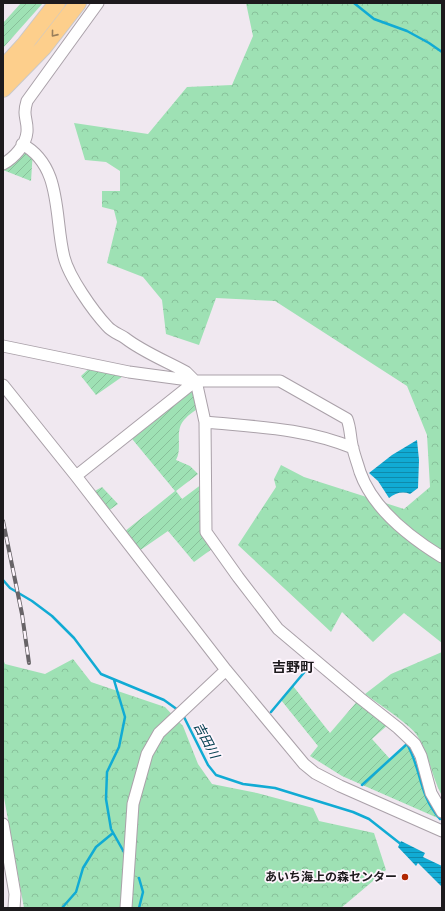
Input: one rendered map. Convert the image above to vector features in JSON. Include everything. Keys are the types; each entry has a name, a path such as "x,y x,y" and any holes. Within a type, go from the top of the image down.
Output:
{"highway":[{"path":"3,68 30,38 57,3"},
{"path":"3,88 42,48 78,3"}],"street":[{"path":"3,164 11,159 22,144 27,132 24,116 27,101 98,3"},
{"path":"22,144 33,150 46,166 59,220 64,257 69,270 92,309 108,328 186,372 195,380 205,422 206,532 238,578 278,629 398,728 415,744 421,756 431,793 442,812"},
{"path":"3,346 129,372 195,380 280,381 347,419 350,427 353,448 361,475 376,499 393,521 422,545 442,558"},
{"path":"76,476 195,380"},
{"path":"3,385 76,476 226,670 298,758 315,773 442,831"},
{"path":"205,422 309,433 353,448"},
{"path":"126,908 133,804 139,778 147,754 156,739 175,717 226,670"},
{"path":"4,830 15,894 14,908"}],"green space":[{"path":"21,3 43,3 3,48 3,23"},
{"path":"246,3 442,3 442,643 404,613 373,642 342,612 331,632 238,545 276,487 274,479 281,465 304,477 404,509 430,487 427,435 407,386 275,301 216,298 199,345 166,334 162,300 143,277 107,263 117,222 114,210 102,207 102,191 120,191 120,171 106,162 85,160 74,123 148,134 187,87 232,85 253,36"},
{"path":"22,144 33,150 31,181 3,170 3,164"},
{"path":"94,364 129,372 96,395 81,376"},
{"path":"194,380 202,406 188,416 181,424 179,434 179,450 176,460 190,466 198,474 176,491 182,499 206,481 206,532 216,546 194,562 168,531 139,551 124,532 175,491 128,434"},
{"path":"102,487 118,504 108,511 93,492"},
{"path":"442,652 442,796 424,748 416,734 400,719 365,694 391,674"},
{"path":"3,659 5,664 45,674 73,659 91,682 165,707 183,726 198,764 212,784 257,793 313,808 319,821 374,833 386,870 341,908 24,908 3,792"},
{"path":"293,686 330,733 360,698 391,722 372,739 390,759 407,744 412,754 424,791 433,810 440,819 342,776 310,756 318,746 281,700"}],"water":[{"path":"417,440 419,460 418,488 410,494 399,493 389,498 378,481 369,473 392,455"},
{"path":"401,841 425,853 423,857 442,866 442,887 418,863 416,866 398,847"}],"waterway":[{"path":"354,3 374,19 407,31 442,52"},
{"name":"吉田川","path":"3,580 10,588 32,601 52,616 74,638 101,674 164,700 178,710"},
{"path":"271,712 312,663"},
{"path":"114,680 125,717 119,747 107,772 106,799 111,829 125,854"},
{"name":"吉田川","path":"183,715 208,765 216,775 243,784 275,788 353,812 369,819 402,845"},
{"path":"362,785 407,744 412,754 424,791 433,810 440,819"},
{"path":"62,908 76,892 83,868 96,847 113,833"},
{"path":"139,878 143,892 139,908"}],"railway":[{"path":"3,521 22,614 29,663"}],"place":[{"name":"あいち海上の森センター","path":"405,877"}],"district":[{"name":"吉野町","path":"293,667"}]}
